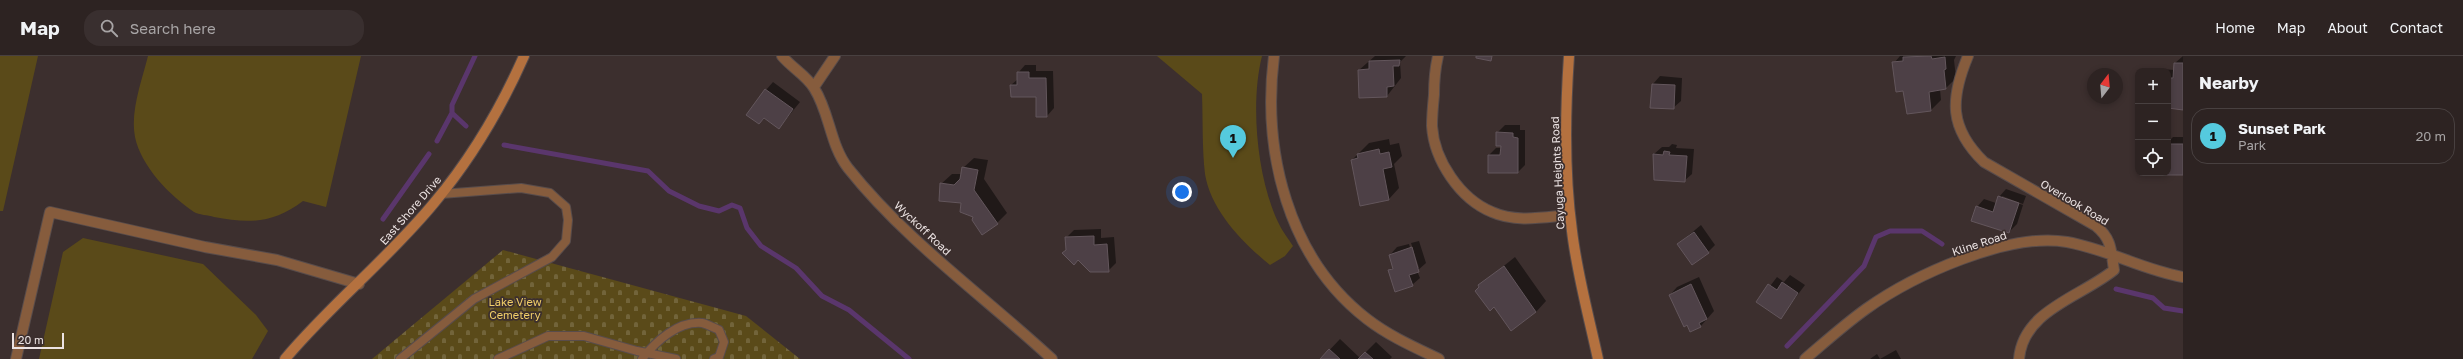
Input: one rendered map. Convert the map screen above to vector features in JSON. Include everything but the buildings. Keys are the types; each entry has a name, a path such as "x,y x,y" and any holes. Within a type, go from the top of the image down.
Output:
{"street":[{"name":"East Shore Drive","path":"285,359 359,284 441,194 477,145 509,89 524,56"},
{"name":"Wyckoff Road","path":"782,56 814,87 822,102 835,146 847,166 871,196 922,245 1052,359"},
{"path":"814,87 835,56"},
{"path":"1274,56 1271,111 1273,146 1285,198 1305,247 1337,292 1366,319 1389,335 1439,359"},
{"path":"1438,56 1435,75 1432,126 1436,145 1443,164 1458,186 1468,197 1492,213 1520,219 1570,215"},
{"name":"Cayuga Heights Road","path":"1569,56 1565,107 1570,215 1583,294 1598,359"},
{"name":"Overlook Road","path":"1968,56 1958,80 1955,107 1962,133 1973,151 1984,162 2096,226 2106,234 2112,254 2114,270 2102,280 2037,320 2023,340 2019,359"},
{"path":"16,359 50,212 205,247 277,260 359,284"},
{"name":"Kline Road","path":"1805,359 1866,309 1898,288 1932,272 2007,245 2039,240 2066,242 2112,254 2156,270 2183,277"}],"lane":[{"path":"400,359 474,299 552,256 566,242 568,220 566,207 550,193 521,188 441,194"},
{"path":"644,356 668,333 685,324 703,323 719,330 724,342 719,357 714,359"},
{"path":"498,359 548,336 584,336 644,356 676,359"}],"green space":[{"path":"0,56 38,56 3,211 0,211"},
{"path":"148,56 361,56 326,207 303,201 282,214 272,218 239,221 196,213 176,198 166,189 143,159 135,137 135,107"},
{"path":"1157,56 1262,56 1256,96 1256,118 1261,163 1271,204 1283,231 1293,246 1285,256 1270,265 1249,247 1230,225 1221,213 1208,188 1204,164 1202,94"},
{"path":"83,238 203,264 256,315 268,331 252,359 39,359 63,252"},
{"name":"Lake View Cemetery","path":"503,250 746,316 800,359 372,359"}],"waterway":[{"path":"466,126 452,113 452,105 475,56"},
{"path":"437,141 452,113"},
{"path":"504,145 648,171 669,191 699,206 719,211 732,205 740,208 747,228 761,246 796,268 822,296 849,310 909,359"},
{"path":"383,219 429,154"},
{"path":"1787,346 1864,266 1876,237 1890,231 1922,231 1942,244"},
{"path":"2116,289 2153,298 2164,308 2183,311"}],"place":[{"name":"Sunset Park","path":"1233,158"}]}
